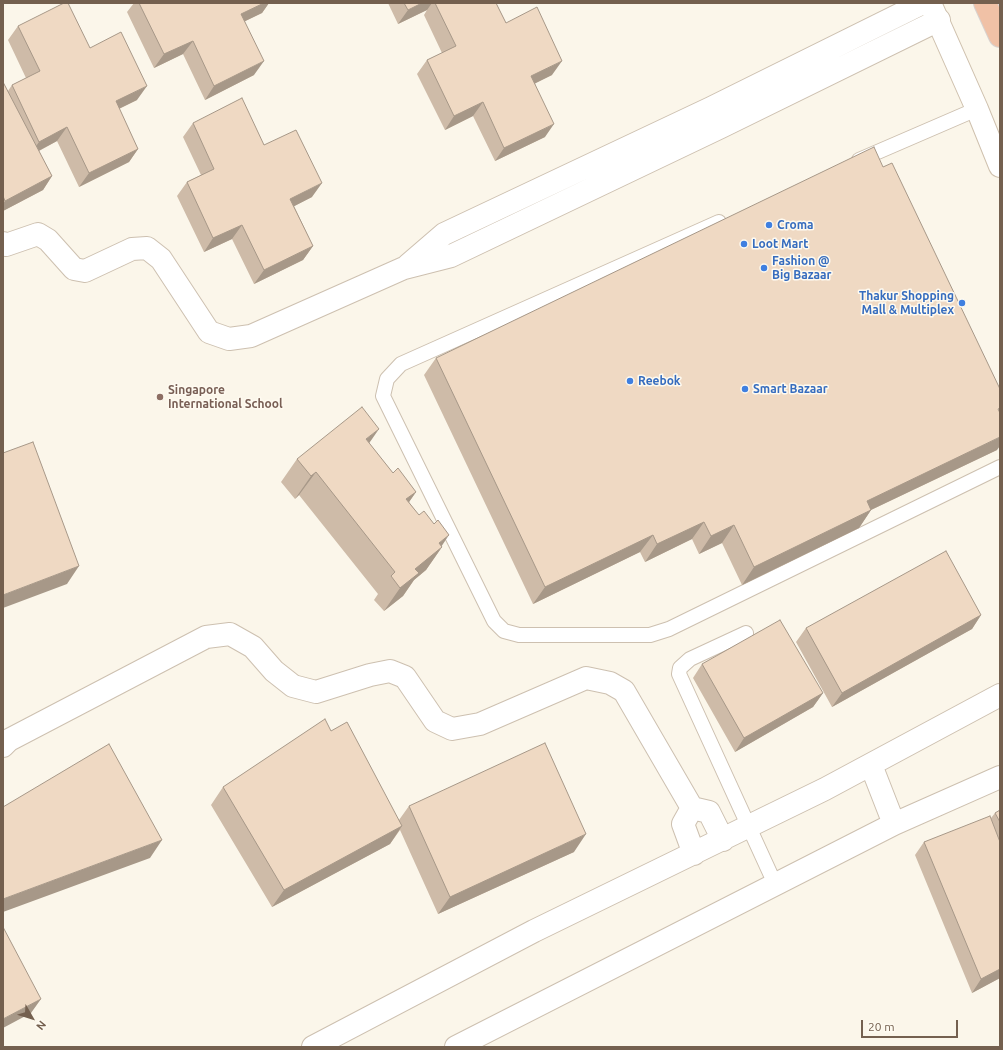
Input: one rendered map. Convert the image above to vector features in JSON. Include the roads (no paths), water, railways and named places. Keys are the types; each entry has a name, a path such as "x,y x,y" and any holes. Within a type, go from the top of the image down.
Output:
{"highway":[{"path":"985,3 1000,36"}],"street":[{"path":"716,118 923,3"},
{"path":"3,243 6,245 38,234 48,240 74,270 85,271 132,249 147,248 161,258 208,332 229,340 251,336 404,268 451,256 716,118 935,11 1000,166"},
{"path":"3,746 9,740 206,637 230,634 253,647 274,671 293,686 316,692 390,671 404,677 435,721 452,729 480,724 586,678 610,683 624,691 692,808 710,812 723,840"},
{"path":"313,1047 534,931 723,840 871,765 1000,695"},
{"path":"871,765 894,824"},
{"path":"456,1047 894,824 1000,777"},
{"path":"692,808 683,824 694,854"}],"lane":[{"path":"847,165 977,109"},
{"path":"732,216 401,364 387,379 383,396 494,620 504,630 519,635 650,635 669,629 1000,467"},
{"path":"746,633 690,659 680,668 679,674 775,884"}],"place":[{"name":"Croma","path":"769,225"},
{"name":"Loot Mart","path":"744,244"},
{"name":"Fashion @ Big Bazaar","path":"764,268"},
{"name":"Thakur Shopping Mall & Multiplex","path":"962,303"},
{"name":"Reebok","path":"630,381"},
{"name":"Smart Bazaar","path":"745,389"},
{"name":"Singapore International School","path":"160,397"}]}
